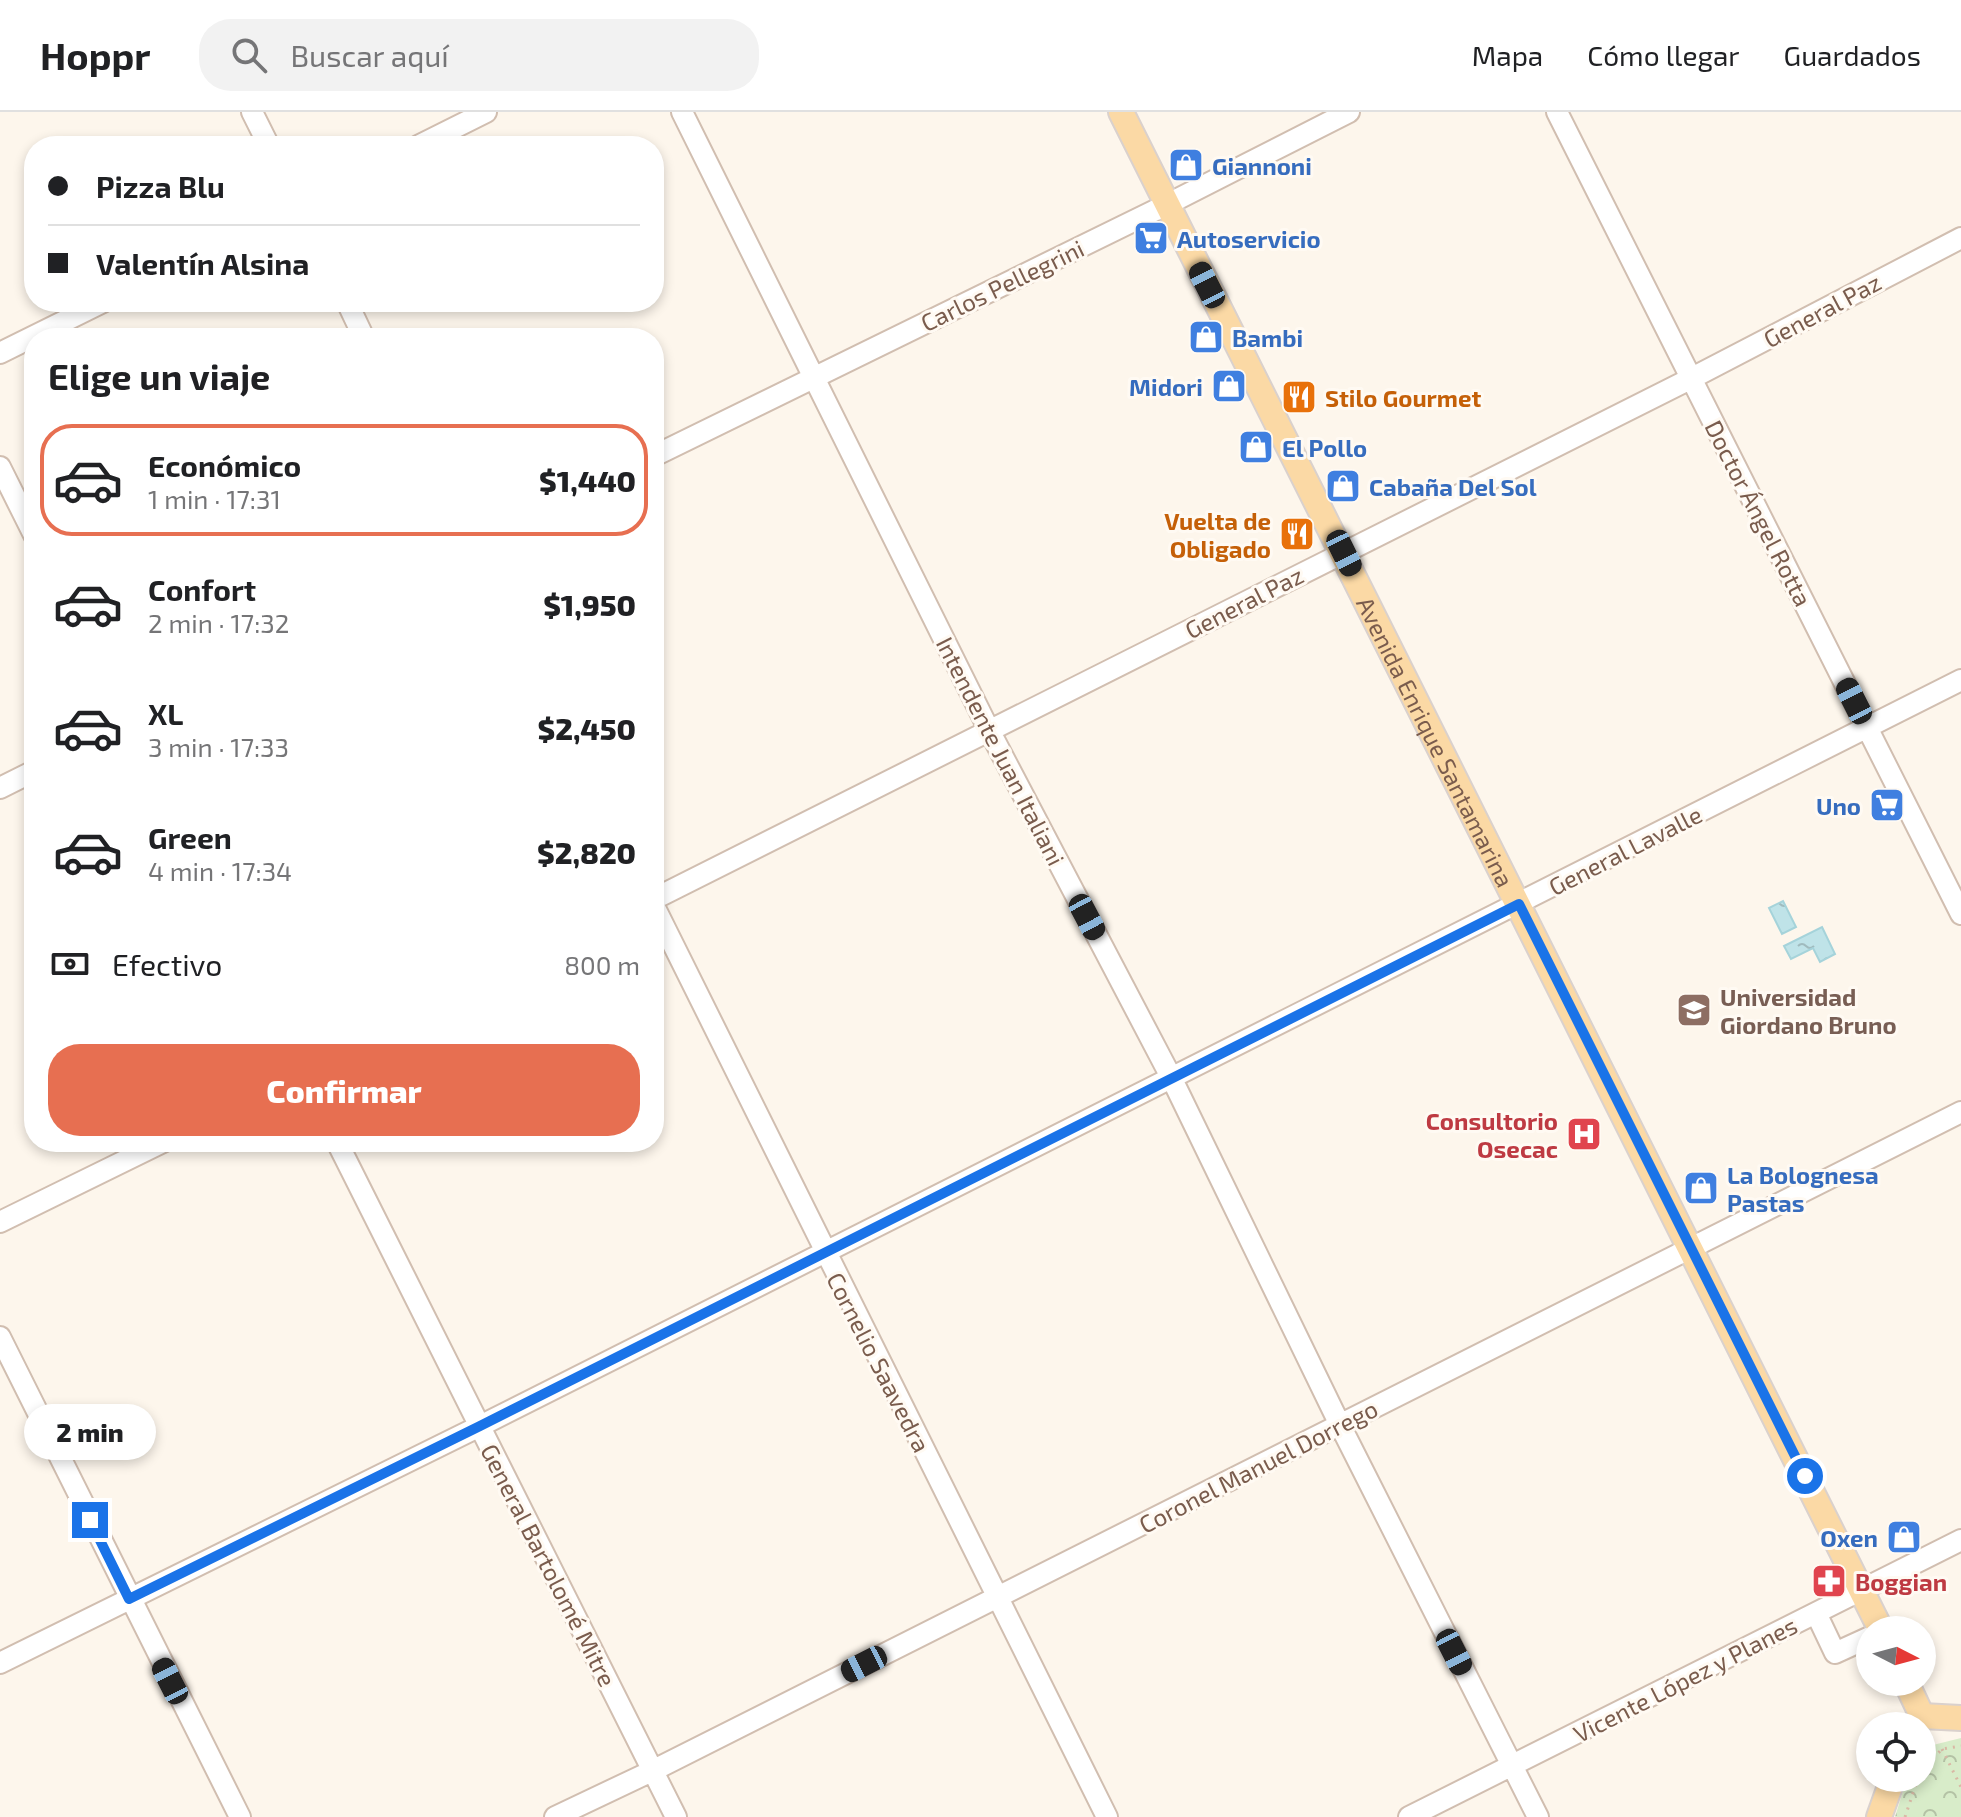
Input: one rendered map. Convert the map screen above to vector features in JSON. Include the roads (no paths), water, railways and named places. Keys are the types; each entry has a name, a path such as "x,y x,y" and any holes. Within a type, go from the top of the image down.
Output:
{"main road":[{"name":"Avenida Enrique Santamarina","path":"1121,112 1874,1616"},
{"path":"1936,1717 1961,1718"},
{"path":"1879,1817 1888,1792"}],"street":[{"path":"252,112 264,136"},
{"path":"438,136 486,112"},
{"name":"Intendente Juan Italiani","path":"682,112 989,730 1171,1077 1340,1425 1538,1817"},
{"name":"Carlos Pellegrini","path":"664,451 1349,112"},
{"name":"Doctor Ángel Rotta","path":"1557,112 1961,914"},
{"name":"General Paz","path":"664,894 1692,378 1961,238"},
{"path":"50,328 83,312"},
{"path":"0,353 24,341"},
{"path":"0,467 24,515"},
{"name":"General Lavalle","path":"0,1663 480,1426 1961,680"},
{"path":"0,788 24,776"},
{"name":"Cornelio Saavedra","path":"664,926 1107,1817"},
{"name":"Coronel Manuel Dorrego","path":"555,1817 1961,1112"},
{"path":"0,1222 143,1152"},
{"name":"General Bartolomé Mitre","path":"342,1152 676,1817"},
{"path":"0,1337 240,1817"},
{"name":"Vicente López y Planes","path":"1409,1817 1961,1540"},
{"path":"1816,1613 1835,1653 1856,1643"}],"water":[{"path":"1783,901 1796,927 1782,934 1769,908"},
{"path":"1822,927 1835,954 1820,962 1813,948 1791,959 1784,946"}],"place":[{"name":"Giannoni","path":"1186,165"},
{"name":"Autoservicio","path":"1151,238"},
{"name":"Bambi","path":"1206,337"},
{"name":"Midori","path":"1229,386"},
{"name":"Stilo Gourmet","path":"1299,397"},
{"name":"El Pollo","path":"1256,447"},
{"name":"Cabaña Del Sol","path":"1343,486"},
{"name":"Vuelta de Obligado","path":"1297,534"},
{"name":"Uno","path":"1887,805"},
{"name":"Universidad Giordano Bruno","path":"1694,1010"},
{"name":"Consultorio Osecac","path":"1584,1134"},
{"name":"La Bolognesa Pastas","path":"1701,1188"},
{"name":"Oxen","path":"1904,1537"},
{"name":"Boggian","path":"1829,1581"}]}
